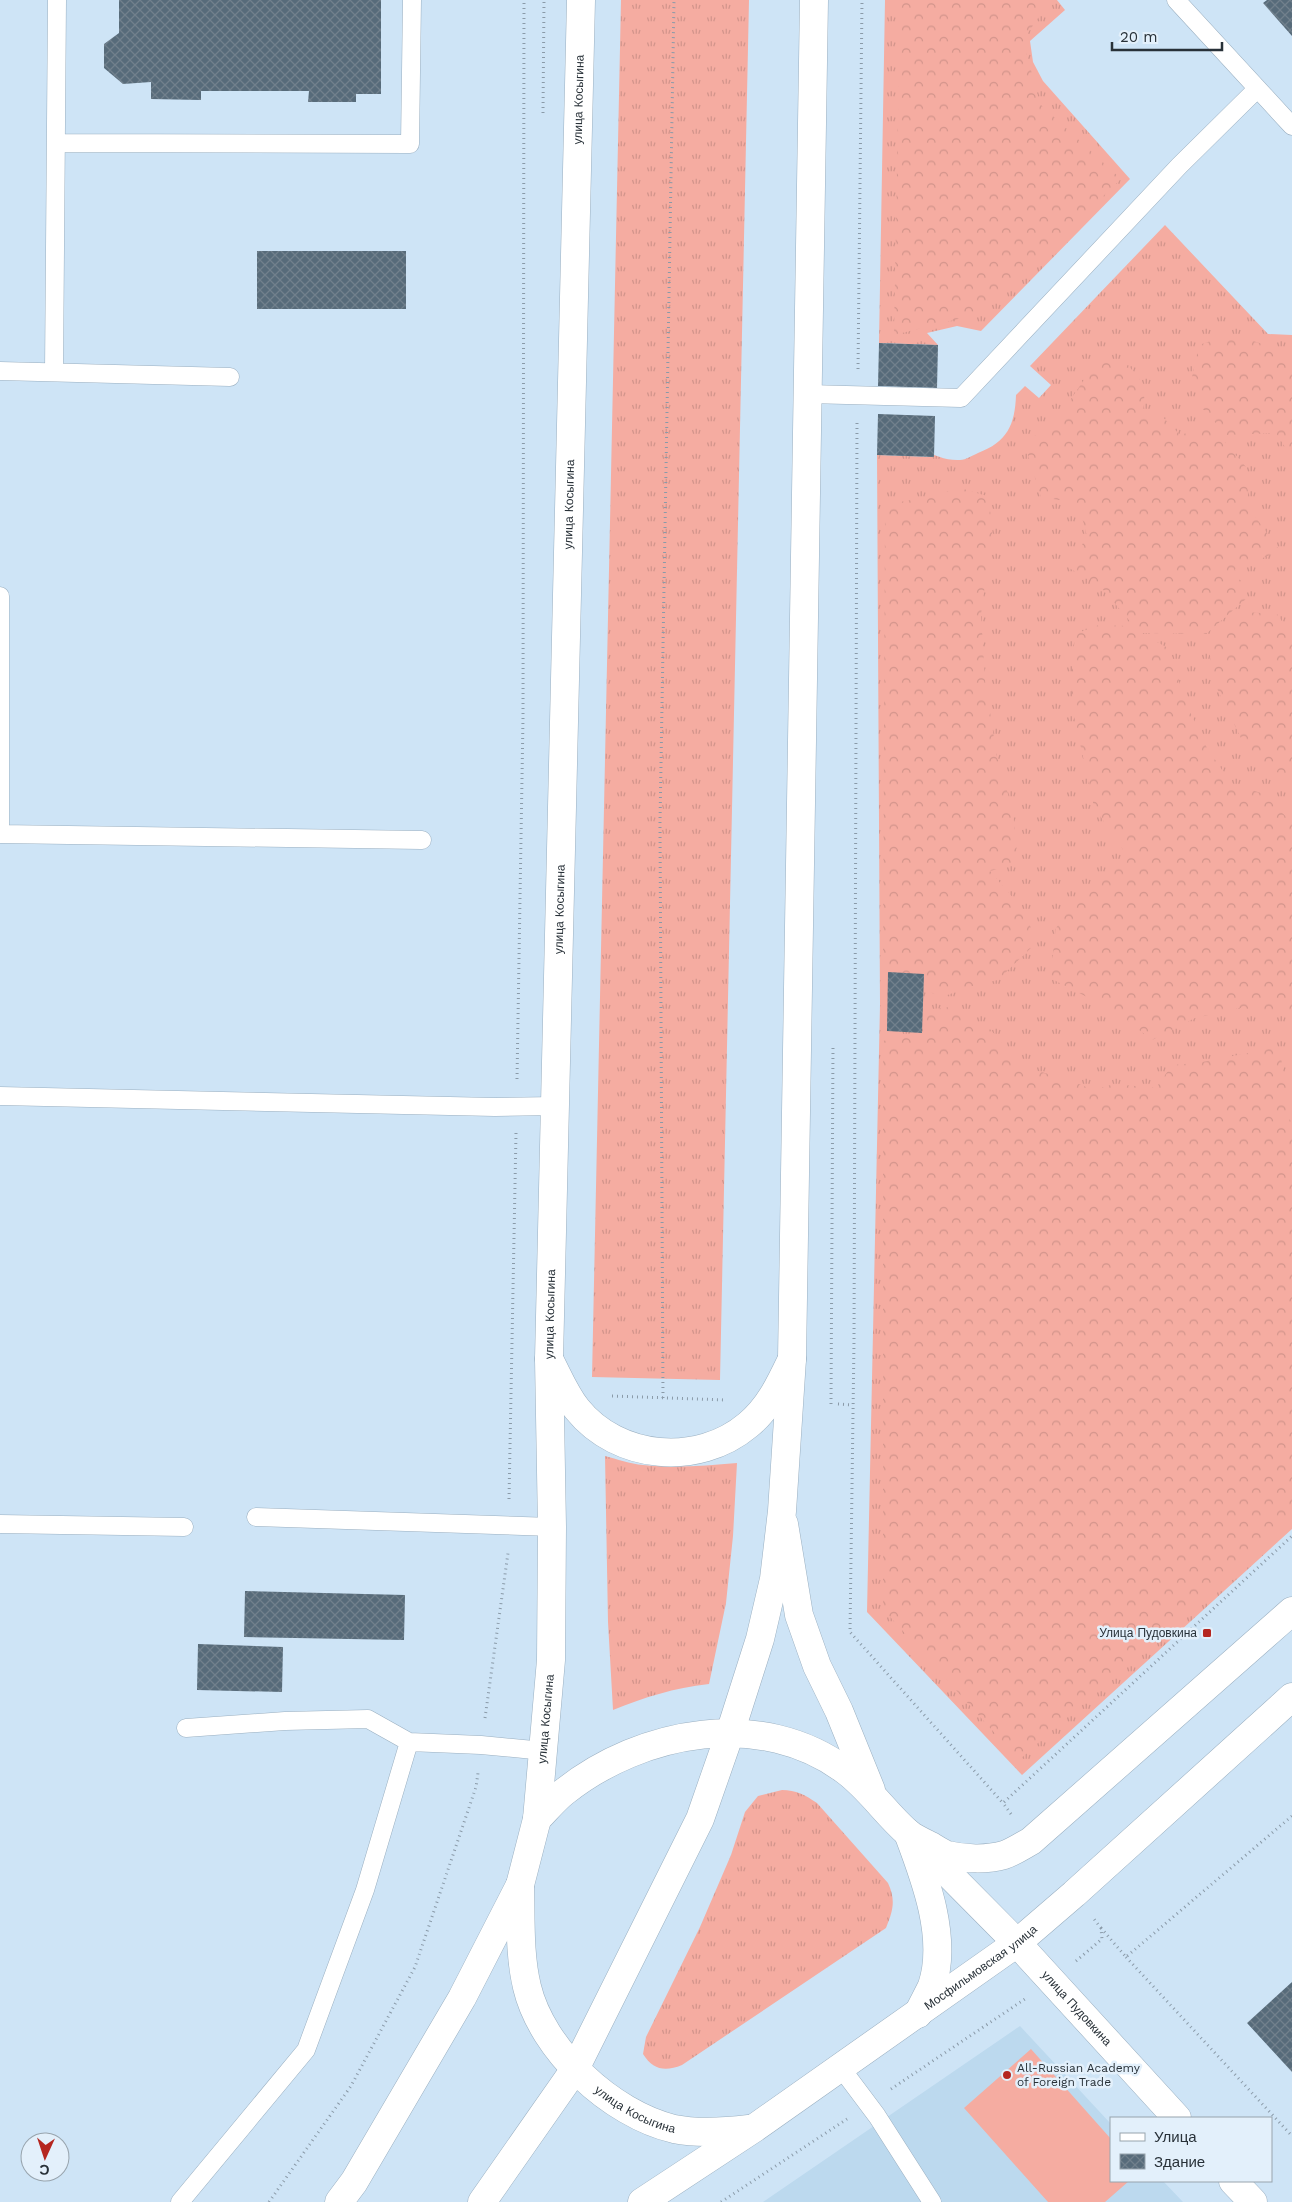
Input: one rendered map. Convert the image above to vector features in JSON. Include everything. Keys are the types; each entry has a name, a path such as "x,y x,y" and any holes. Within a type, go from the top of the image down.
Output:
{"main road":[{"name":"улица Косыгина","path":"339,2202 354,2182 462,1998 520,1885 537,1819 551,1660 552,1527 549,1359 581,0"},
{"path":"482,2202 574,2069 700,1819 730,1733 762,1631 774,1579 782,1511 792,1359 814,0"},
{"path":"549,1359 577,1410 592,1424 610,1437 629,1446 649,1451 670,1453 691,1452 711,1446 731,1437 748,1425 763,1410 775,1393 792,1359"},
{"path":"782,1511 799,1615 817,1666 839,1711 872,1794"},
{"path":"537,1819 563,1793 593,1772 626,1754 660,1743 698,1735 730,1733 761,1735 787,1740 814,1751 845,1771 872,1794 908,1833 946,1855 977,1858 1004,1855 1031,1842 1292,1611"},
{"name":"Мосфильмовская улица","path":"642,2202 753,2129 1017,1943 1292,1697"},
{"path":"908,1833 921,1866 938,1940 932,1986 918,2014"},
{"name":"улица Пудовкина","path":"908,1833 1017,1943 1176,2117"},
{"name":"улица Косыгина","path":"520,1885 521,1937 527,1987 545,2029 574,2069 602,2093 654,2123 675,2129 708,2133 753,2129"},
{"path":"1234,2182 1251,2202"}],"lane":[{"path":"54,372 57,0"},
{"path":"56,143 410,144 412,0"},
{"path":"1176,0 1292,126"},
{"path":"808,394 961,398 1179,166 1257,88"},
{"path":"0,371 230,377"},
{"path":"0,596 0,834 422,840"},
{"path":"0,1096 516,1107 555,1106"},
{"path":"256,1517 552,1527"},
{"path":"0,1524 184,1527"},
{"path":"186,1728 285,1721 368,1719 408,1742 481,1745 544,1751"},
{"path":"180,2202 306,2050 365,1890 408,1742"},
{"path":"841,2068 868,2105 932,2202"}],"path":[{"path":"269,2202 351,2086 415,1967 476,1787 508,1556 523,708 524,0"},
{"path":"663,1398 660,823 674,0"},
{"path":"862,0 857,396 853,1405 850,1632 1003,1804 1031,1842"},
{"path":"610,1396 732,1400"},
{"path":"838,1404 853,1405"},
{"path":"1003,1804 1292,1536"},
{"path":"1126,1958 1292,1816"},
{"path":"1074,1894 1126,1958 1292,2136"},
{"path":"722,2202 1052,1981 1102,1938 1101,1928"}],"shaded area":[{"name":"All-Russian Academy of Foreign Trade","path":"1020,2026 1110,2123 1110,2182 1164,2182 1183,2202 763,2202"}],"green space":[{"path":"621,0 749,0 720,1380 592,1377"},
{"path":"885,0 1057,0 1065,10 1030,41 1033,62 1043,81 1130,179 981,331 957,326 927,333 938,345 879,343"},
{"path":"900,0 1038,0 1045,8 1023,40 1040,104 1121,179 982,313 894,335"},
{"path":"1165,225 1268,334 1292,335 1292,1529 1022,1775 867,1612 880,1005 877,455 933,457 922,450 945,459 962,460 996,444 1003,438 1011,424 1016,395 1025,386 1039,398 1051,385 1030,366"},
{"path":"1231,334 1269,346 1292,366 1292,458 1276,433 1227,435 1201,407 1192,377 1199,345"},
{"path":"1097,361 1128,365 1145,386 1143,415 1160,414 1181,436 1206,420 1246,467 1249,508 1280,551 1235,569 1247,598 1206,634 1140,633 1170,649 1184,699 1207,748 1231,783 1264,794 1292,823 1292,1014 1240,1008 1195,1018 1152,1040 1116,1012 1050,978 1056,928 1087,886 1128,857 1094,807 1074,716 1071,682 1075,634 1099,625 1127,626 1139,632 1100,586 1069,568 1087,536 1078,503 1041,497 1024,442 1053,425"},
{"path":"960,488 987,496 993,526 981,614 985,680 997,757 1013,811 1018,864 990,871 1019,905 1038,941 998,980 972,986 942,997 922,989 902,990 883,968 885,517 889,504"},
{"path":"1246,612 1277,614 1292,636 1292,778 1253,763 1213,680 1209,647"},
{"path":"950,1007 989,1028 1023,1067 1063,1078 1094,1090 1114,1084 1156,1088 1172,1065 1197,1063 1279,1047 1292,1123 1292,1516 1019,1760 883,1609 883,1041 910,1035 918,1011"},
{"path":"605,1456 633,1464 655,1466 737,1463 733,1536 726,1603 709,1684 660,1694 613,1710 608,1622"},
{"path":"782,1790 792,1791 817,1803 888,1883 893,1905 886,1928 682,2065 665,2069 655,2066 643,2054 646,2037 700,1927 731,1855 745,1812 758,1796"},
{"path":"1031,2049 1110,2138 1110,2182 1128,2182 1105,2202 1048,2202 964,2108"}],"building":[{"path":"119,0 381,0 381,94 356,94 356,102 308,102 309,91 201,91 201,100 151,99 151,82 123,84 104,68 104,44 119,33"},
{"path":"1267,0 1292,0 1292,36 1263,3"},
{"path":"257,251 406,251 406,309 257,309"},
{"path":"879,343 938,345 937,388 878,386"},
{"path":"878,414 935,416 934,457 877,455"},
{"path":"888,972 924,974 922,1033 887,1031"},
{"path":"245,1591 405,1595 404,1640 244,1637"},
{"path":"198,1644 283,1647 282,1692 197,1690"},
{"path":"1292,1982 1292,2072 1247,2023"}],"place":[{"name":"Улица Пудовкина","path":"1207,1633"},
{"name":"All-Russian Academy of Foreign Trade","path":"1007,2075"}]}
